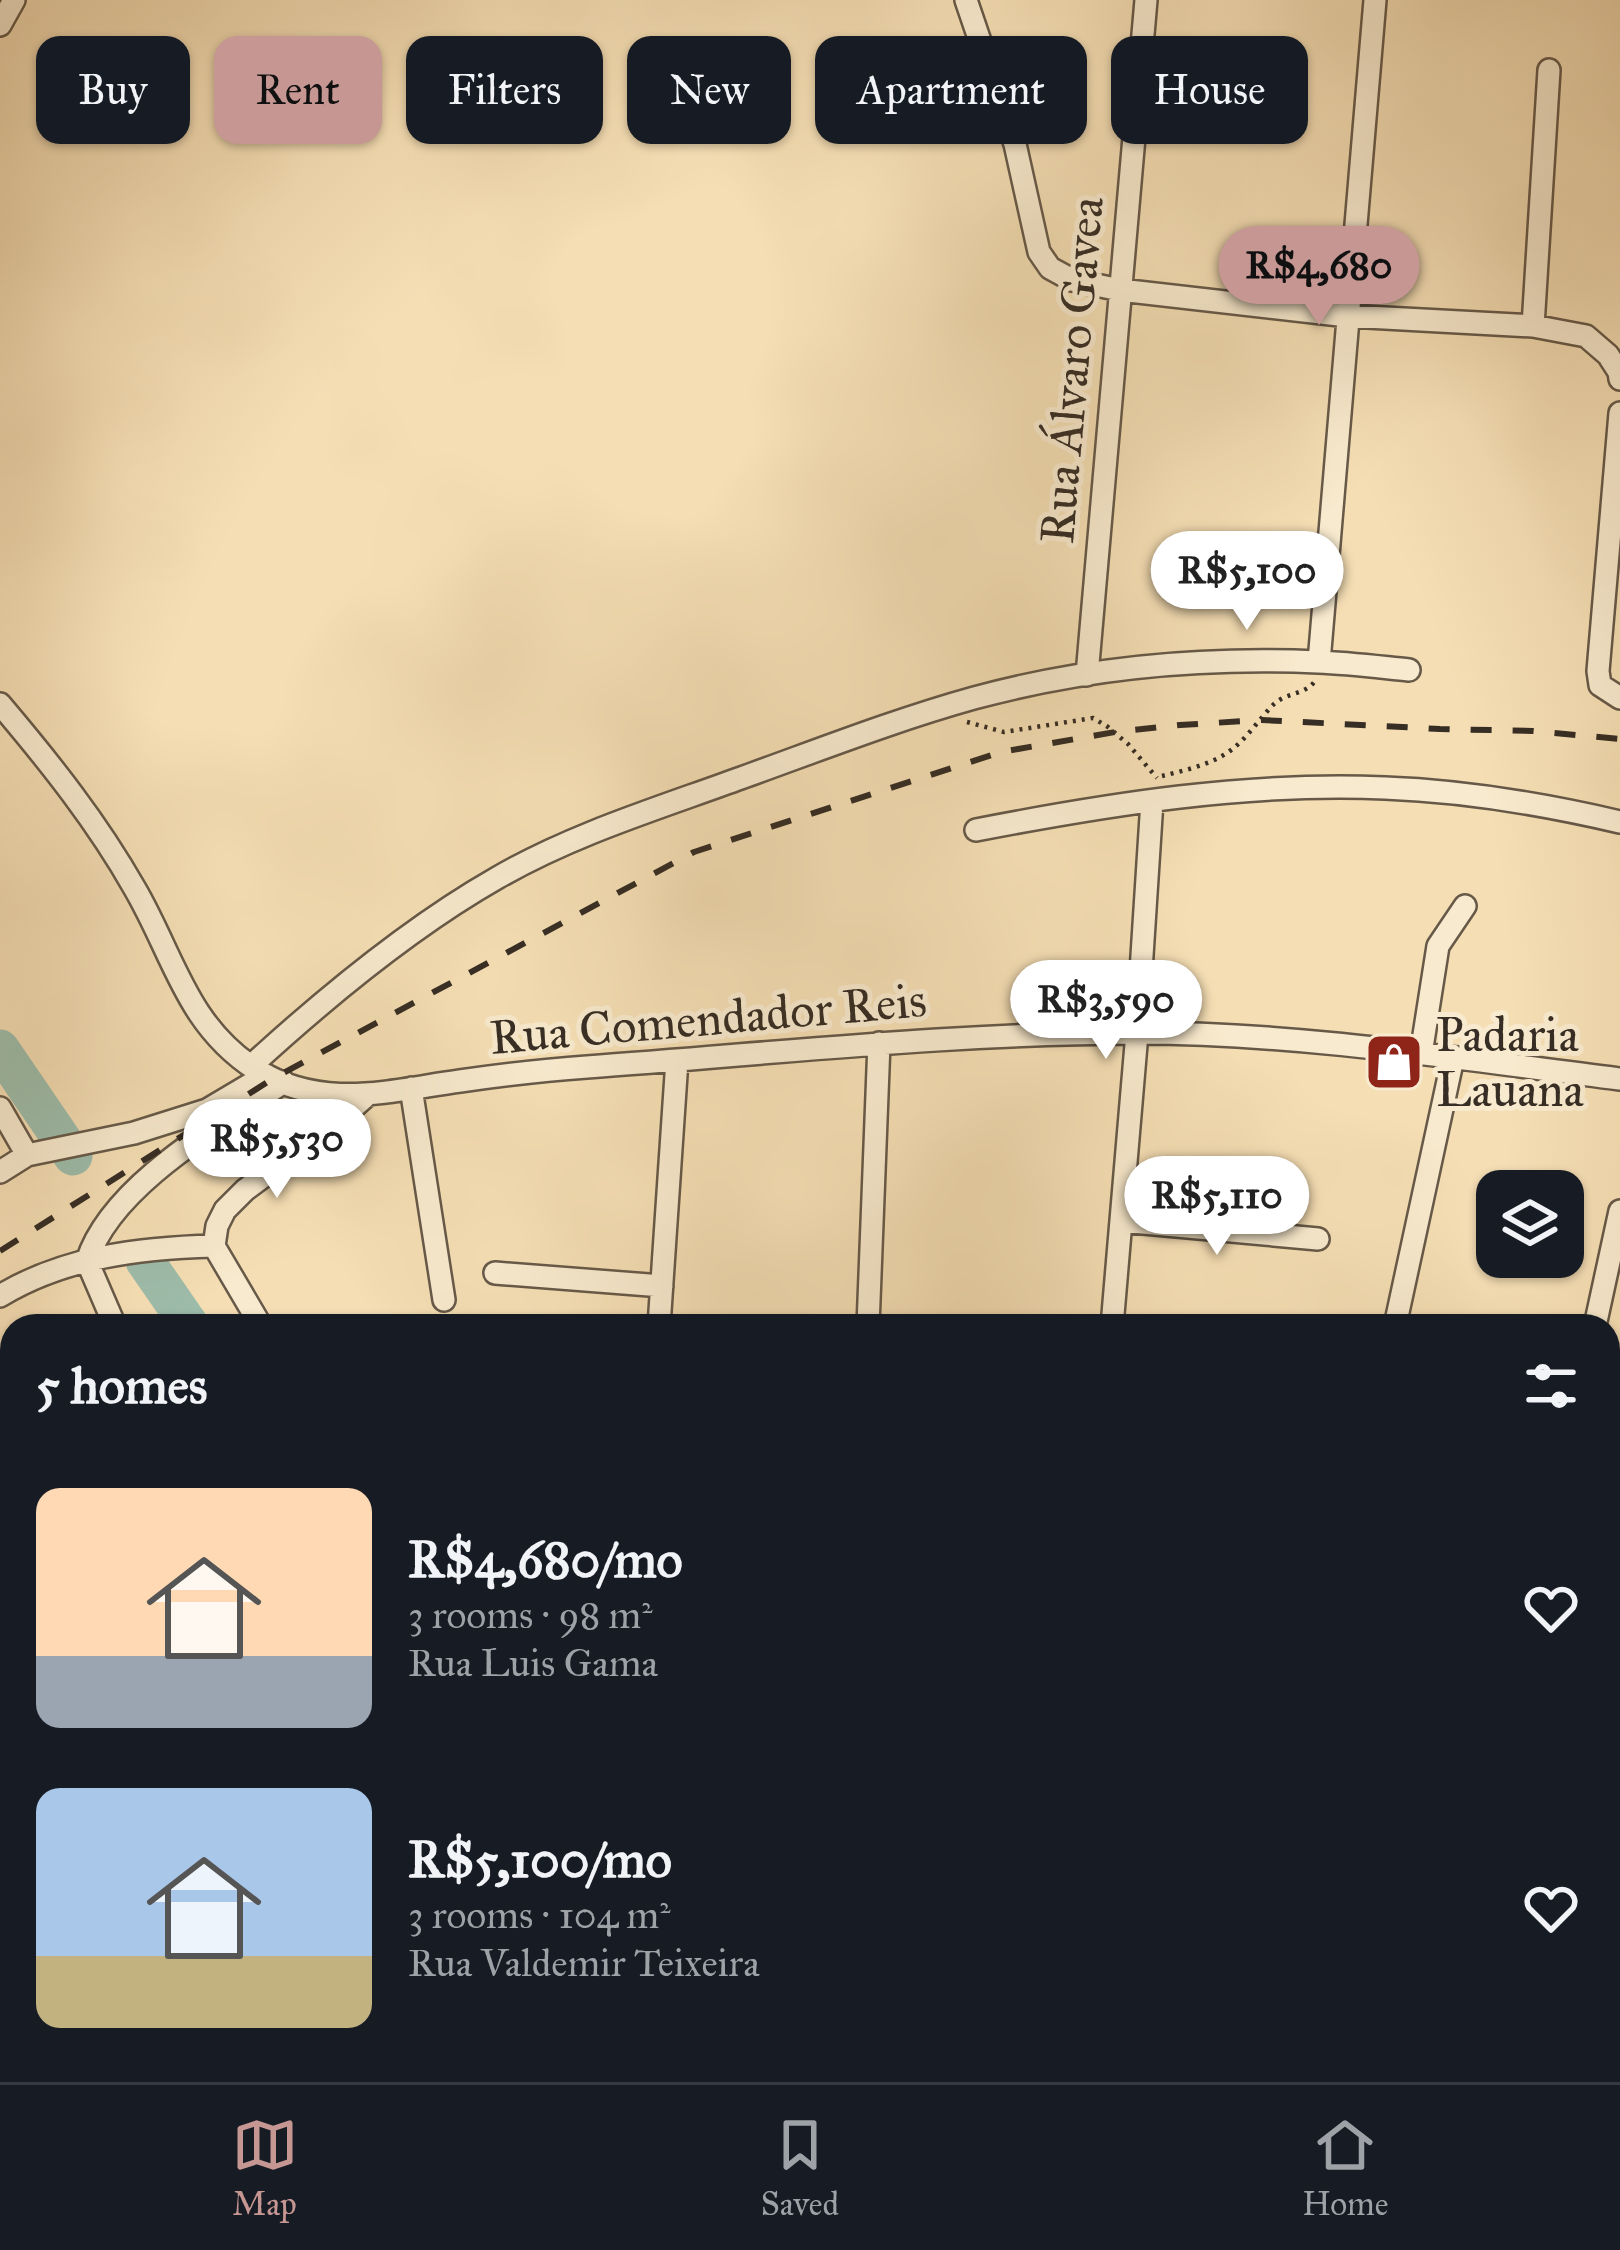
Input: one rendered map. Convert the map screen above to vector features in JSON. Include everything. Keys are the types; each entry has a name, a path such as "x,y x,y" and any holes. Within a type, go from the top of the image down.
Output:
{"street":[{"path":"0,25 14,0"},
{"path":"965,0 1015,144 1039,252 1051,268 1072,280 1120,290 1348,316 1533,326 1586,337 1608,356 1620,379"},
{"name":"Rua Álvaro Gavea","path":"1087,675 1146,0"},
{"path":"1318,662 1375,0"},
{"path":"1533,326 1549,70"},
{"path":"1620,413 1598,670 1600,685 1620,698"},
{"path":"110,1314 87,1261 93,1240 141,1185 267,1074 308,1015 427,924 498,877 596,830 935,710 1010,689 1087,675 1215,662 1318,662 1409,670"},
{"name":"Rua Comendador Reis","path":"0,704 98,827 138,893 198,1015 216,1038 267,1074 327,1095 365,1096 530,1071 879,1043 1137,1033 1313,1040 1620,1079"},
{"path":"976,830 1153,801 1296,788 1382,788 1486,797 1620,822"},
{"path":"1113,1314 1153,801"},
{"path":"1421,1054 1438,946 1465,906"},
{"path":"868,1314 879,1043"},
{"path":"1398,1314 1453,1058"},
{"path":"660,1314 677,1060"},
{"path":"0,1172 27,1155 134,1133 207,1110 267,1074"},
{"path":"411,1088 444,1300"},
{"path":"254,1314 214,1246 225,1210 365,1096"},
{"path":"0,1108 27,1155"},
{"path":"1598,1314 1620,1211"},
{"path":"1121,1221 1318,1239"},
{"path":"0,1296 47,1271 87,1261 173,1247 214,1246"},
{"path":"495,1273 662,1286"}],"path":[{"path":"1156,778 1194,768 1235,747 1278,701 1313,686 1318,662"},
{"path":"935,710 945,719 1004,732 1093,718 1128,744 1156,778 1153,801"}],"waterway":[{"path":"0,1049 73,1156"},
{"path":"145,1261 182,1314"}],"railway":[{"path":"0,1251 274,1078 694,852 1001,752 1115,732 1262,720 1620,739"}],"place":[{"name":"Padaria Lauana","path":"1394,1062"}]}
